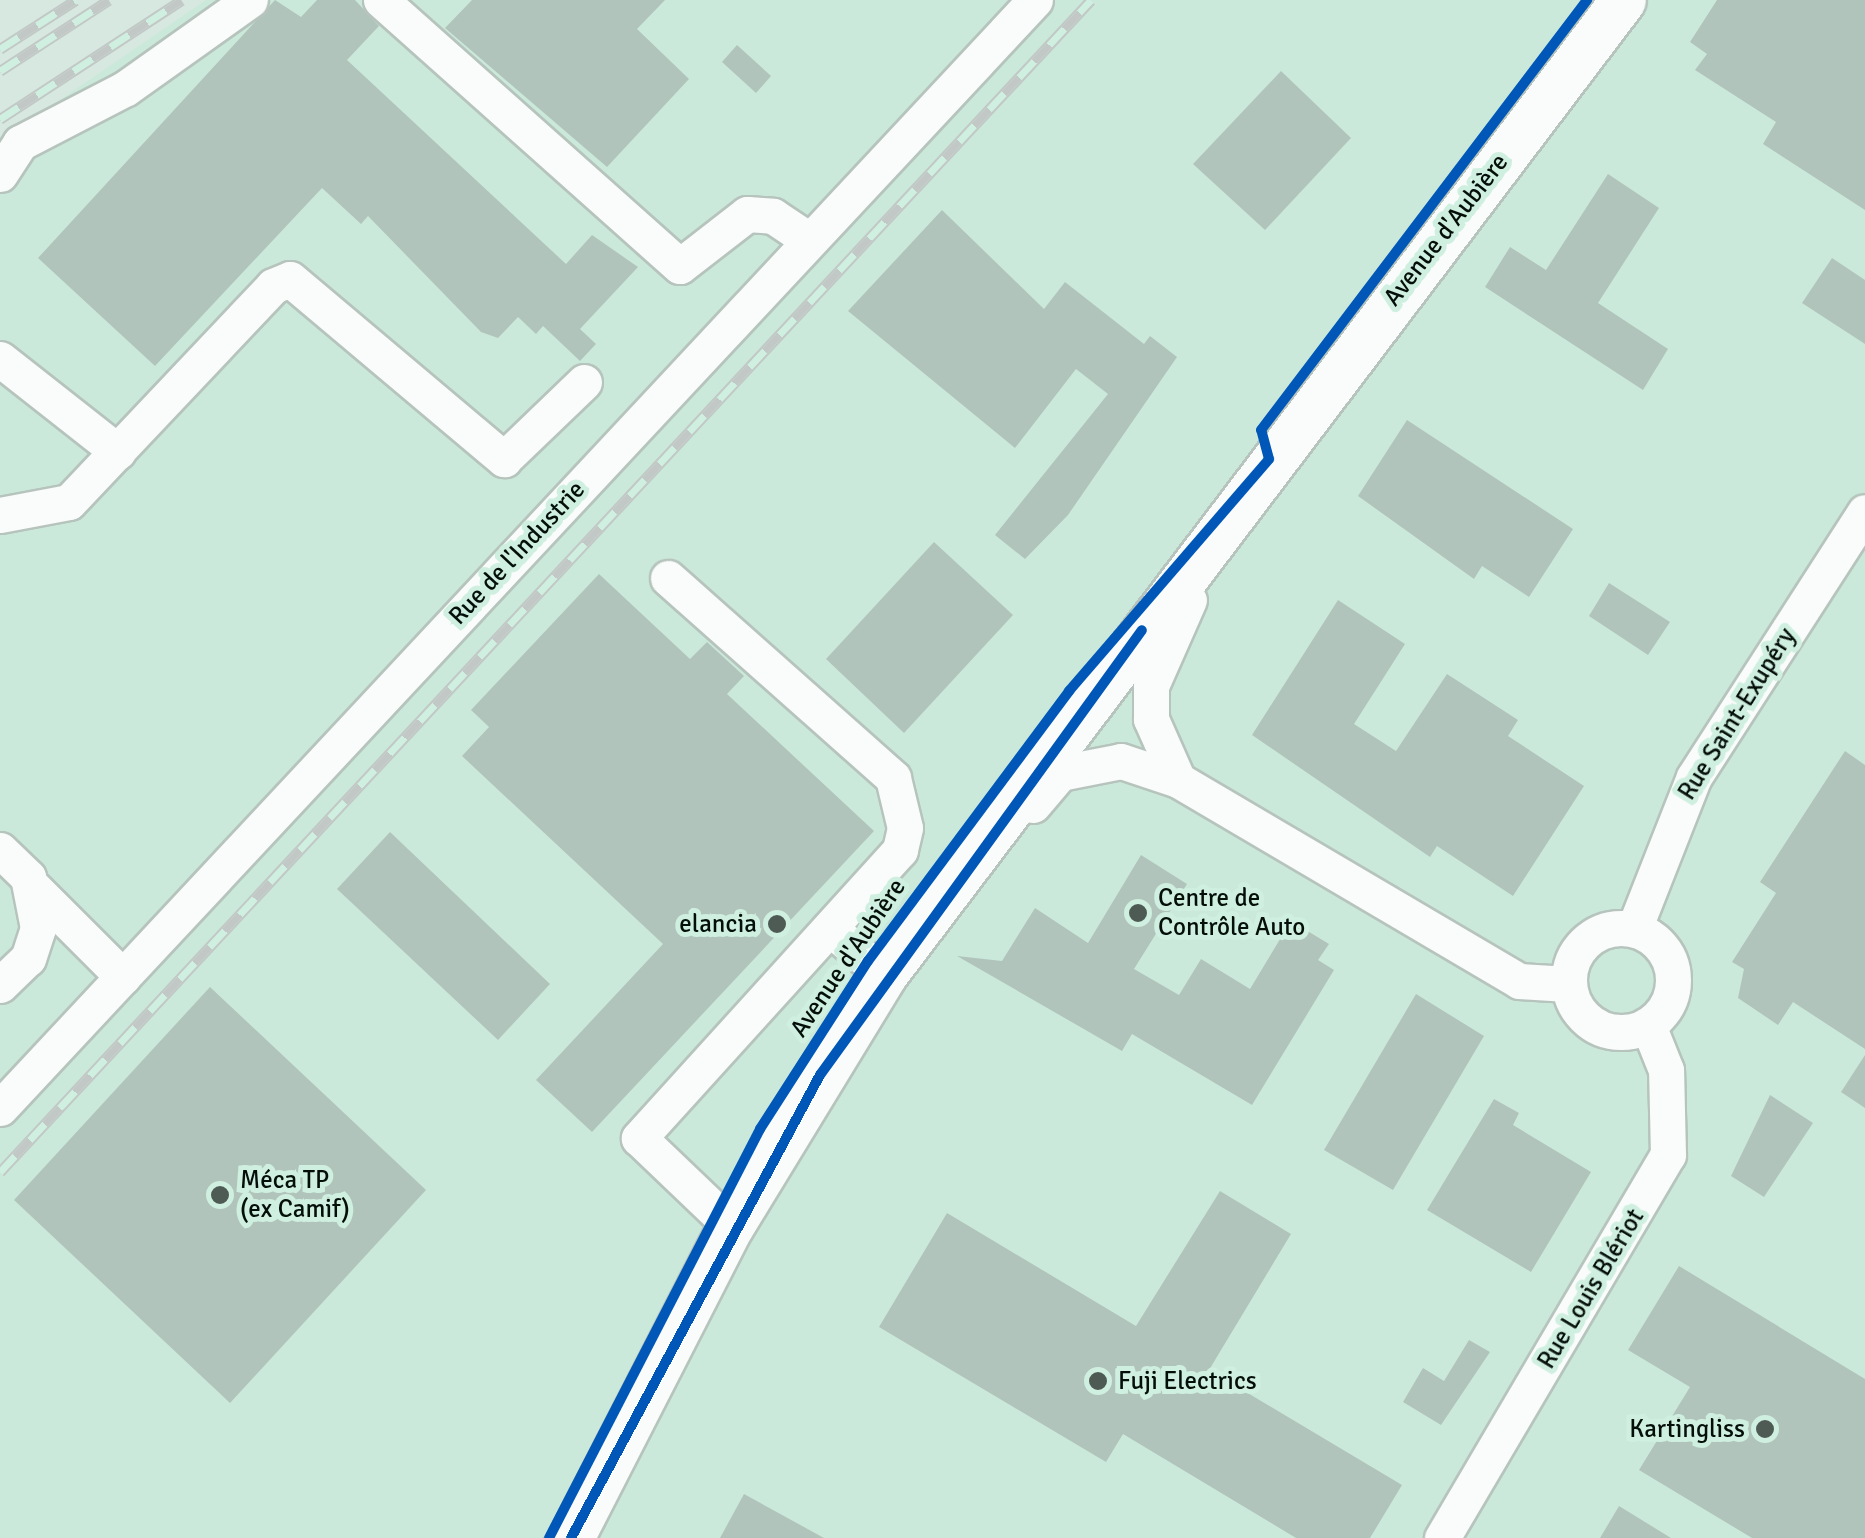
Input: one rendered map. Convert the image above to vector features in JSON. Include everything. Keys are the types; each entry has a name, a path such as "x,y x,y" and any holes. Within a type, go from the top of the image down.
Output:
{"main road":[{"name":"Avenue d'Aubière","path":"549,1538 723,1222 876,968 1623,0"},
{"name":"Avenue d'Aubière","path":"571,1538 723,1222"}],"street":[{"path":"0,174 20,143 126,88 250,0"},
{"path":"381,0 680,266 748,214 773,216 809,240"},
{"name":"Rue de l'Industrie","path":"0,1108 1036,0"},
{"path":"0,516 69,502 272,286 290,278 504,459 584,382"},
{"path":"3,364 118,452"},
{"name":"Avenue d'Aubière","path":"1151,719 1162,647 1269,459"},
{"name":"Rue Saint-Exupéry","path":"1634,928 1694,777 1865,512"},
{"path":"668,578 893,778 906,828 900,850 639,1138 723,1222"},
{"path":"1078,703 1151,719 1178,780"},
{"path":"1078,703 1121,761 1178,780 1519,980 1568,984"},
{"name":"Avenue d'Aubière","path":"876,968 1060,774 1121,761"},
{"path":"0,850 20,881 38,928 0,985"},
{"path":"20,881 122,976"},
{"path":"830,928 876,968"},
{"path":"1634,928 1671,964 1670,998 1648,1024 1596,1026 1568,984 1587,939 1634,928"},
{"name":"Rue Louis Blériot","path":"1442,1538 1668,1155 1673,1111 1648,1024"}],"shaded area":[{"path":"206,0 1865,0 1865,1538 0,1538 0,141"}],"building":[{"path":"275,0 301,17 317,0 355,0 379,26 347,60 566,264 592,235 638,267 580,329 596,344 580,361 543,326 536,334 518,317 498,338 481,332 368,216 361,224 322,188 155,366 38,258"},
{"path":"472,0 665,0 637,29 689,79 607,167 445,28"},
{"path":"1717,0 1865,0 1865,210 1763,144 1776,122 1695,70 1707,54 1690,42"},
{"path":"737,45 771,76 756,93 722,62"},
{"path":"1281,71 1351,138 1265,230 1193,164"},
{"path":"1608,174 1659,208 1598,303 1668,349 1643,390 1485,287 1510,247 1546,270"},
{"path":"942,210 1044,309 1065,282 1144,344 1150,336 1177,357 1068,515 1025,559 995,535 1108,394 1076,369 1015,448 848,311"},
{"path":"1832,258 1865,280 1865,344 1802,303"},
{"path":"1407,420 1573,529 1529,597 1482,566 1474,579 1358,496"},
{"path":"934,542 1013,615 904,733 826,659"},
{"path":"599,574 690,659 707,642 744,676 727,694 874,831 592,1132 536,1080 663,944 462,756 489,727 471,710"},
{"path":"1609,583 1670,622 1648,655 1589,616"},
{"path":"1338,600 1405,644 1354,724 1396,751 1447,674 1518,720 1508,736 1584,786 1513,896 1437,846 1430,857 1252,735"},
{"path":"1845,751 1865,765 1865,1049 1793,1002 1778,1025 1738,998 1744,969 1732,962 1776,893 1760,882"},
{"path":"390,832 550,984 498,1040 337,889"},
{"path":"1141,855 1187,884 1134,969 1179,995 1201,959 1250,989 1291,921 1329,944 1318,960 1334,970 1252,1105 1132,1034 1122,1051 957,956 1002,961 1035,908 1088,943"},
{"name":"Méca TP (ex Camif)","path":"210,987 426,1190 230,1403 14,1200"},
{"path":"1416,994 1484,1036 1393,1190 1324,1150"},
{"path":"1865,1055 1865,1108 1841,1092"},
{"path":"1770,1095 1813,1123 1764,1197 1731,1176"},
{"path":"1494,1099 1519,1113 1513,1125 1591,1172 1531,1272 1427,1210"},
{"name":"Fuji Electrics","path":"1220,1191 1291,1234 1209,1370 1402,1485 1370,1538 1296,1538 1123,1434 1106,1462 879,1327 947,1213 1136,1326"},
{"name":"Kartingliss","path":"1679,1266 1865,1379 1865,1538 1752,1538 1639,1470 1690,1387 1628,1350"},
{"path":"1469,1340 1490,1352 1441,1425 1403,1402 1423,1368 1444,1381"},
{"path":"744,1494 824,1538 720,1538"},
{"path":"1619,1506 1671,1538 1600,1538"}],"railway":[{"path":"0,49 76,0"},
{"path":"0,71 109,0"},
{"path":"0,119 182,0"},
{"path":"0,1172 1091,0"}],"cycle path":[{"path":"1269,459 1261,430 1587,0"},
{"path":"549,1538 760,1129 868,961 1069,691 1269,459"},
{"path":"571,1538 820,1075 1142,630"}],"place":[{"name":"Centre de Contrôle Auto","path":"1138,913"},
{"name":"elancia","path":"777,924"},
{"name":"Méca TP (ex Camif)","path":"220,1195"},
{"name":"Fuji Electrics","path":"1098,1381"},
{"name":"Kartingliss","path":"1765,1429"}]}
